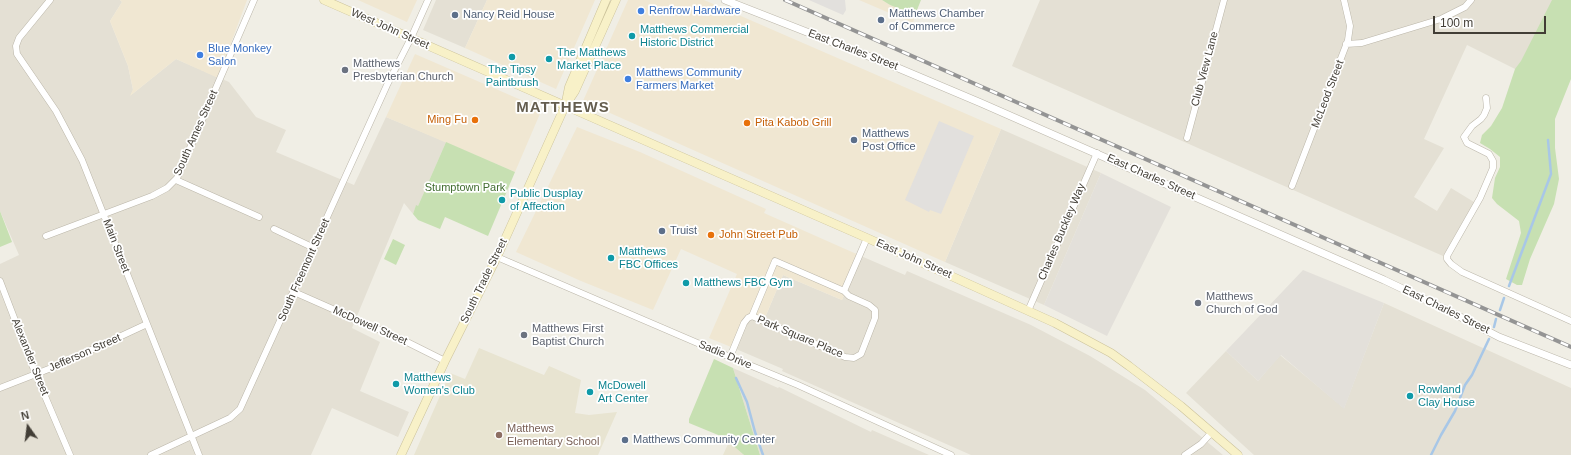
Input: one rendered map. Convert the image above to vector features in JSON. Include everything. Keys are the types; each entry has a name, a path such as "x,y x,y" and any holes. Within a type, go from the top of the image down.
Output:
{"main road":[{"name":"West John Street","path":"324,0 565,106"},
{"path":"565,106 569,87 606,0"},
{"path":"565,106 575,91 616,0"},
{"name":"East John Street","path":"565,106 974,286 1028,311 1111,353 1155,385 1238,455"},
{"name":"South Trade Street","path":"401,455 445,361 497,257 565,106"}],"street":[{"name":"Main Street","path":"50,0 22,34 16,46 16,52 19,59 42,89 64,123 82,160 199,455"},
{"name":"South Ames Street","path":"46,236 152,196 162,191 176,180 181,173 254,0"},
{"name":"South Freemont Street","path":"151,455 171,447 192,435 230,418 240,410 387,85 428,0"},
{"name":"East Charles Street","path":"725,0 891,65 1097,153 1384,280 1445,308 1499,337 1571,365"},
{"name":"Club View Lane","path":"1187,138 1224,0"},
{"name":"McLeod Street","path":"1292,186 1350,31 1344,0"},
{"path":"1346,44 1362,43 1441,19 1465,7 1471,0"},
{"path":"1486,98 1487,108 1484,115 1472,126 1464,137 1467,143 1490,154 1493,160 1493,168 1480,198 1447,256 1447,259 1462,272 1571,321"},
{"name":"Charles Buckley Way","path":"1028,311 1097,153"},
{"path":"176,180 259,217"},
{"path":"274,230 314,248"},
{"path":"844,291 867,238"},
{"name":"Sadie Drive","path":"497,257 798,385 951,455"},
{"name":"Park Square Place","path":"730,357 744,323 752,316 775,261 844,291 849,296 869,305 875,310 875,318 860,354 854,358 845,357 752,316"},
{"name":"Alexander Street","path":"0,281 36,375 70,455"},
{"name":"McDowell Street","path":"294,292 405,341 445,361"},
{"name":"Jefferson Street","path":"0,388 36,375 147,324"},
{"path":"1184,455 1201,444 1212,432"}],"shaded area":[{"path":"0,0 120,0 122,2 110,21 128,66 133,90 131,95 176,59 229,82 256,117 286,130 276,152 354,185 386,117 446,142 418,206 416,206 413,214 404,203 352,328 380,342 360,391 409,412 398,437 332,408 311,455 0,455 0,264 19,255 0,211"},
{"path":"120,0 247,0 218,78 176,59 130,96 133,89 128,66 110,21 122,2"},
{"path":"358,0 417,0 407,22"},
{"name":"Nancy Reid House","path":"436,0 487,0 465,48 423,30"},
{"path":"487,0 595,0 556,89 465,48"},
{"path":"628,0 704,0 1001,129 945,262 583,101"},
{"path":"809,0 845,0 846,10 843,15"},
{"path":"859,0 882,0 890,5 915,15 913,23"},
{"path":"1040,0 1565,0 1527,75 1467,45 1424,139 1444,148 1414,197 1437,211 1451,188 1474,202 1443,256 1012,66"},
{"path":"415,54 542,109 515,172 386,117"},
{"path":"939,121 974,136 941,214 930,210 929,212 905,200"},
{"path":"577,127 640,152 766,209 764,213 861,256 842,300 783,275 764,320 750,315 736,349 709,338 737,274 681,249 653,310 581,281 516,252"},
{"path":"1001,129 1101,173 1044,305 945,262"},
{"path":"1101,173 1171,207 1107,336 1044,305"},
{"path":"861,256 905,275 907,271 1031,325 1090,356 1145,390 1223,455 971,455 736,349 750,315 764,320 783,275 842,300"},
{"path":"1303,270 1384,303 1344,409 1281,355 1258,381 1226,351"},
{"path":"1384,303 1571,388 1571,455 1254,455 1186,393 1226,351 1258,381 1280,355 1344,408"},
{"path":"479,348 544,375 549,366 581,380 575,413 589,415 617,412 598,455 414,455 450,373 465,379"},
{"path":"733,368 778,388 779,387 871,432 872,430 929,455 760,455"},
{"path":"729,442 744,455 723,455"}],"green space":[{"path":"882,0 921,0 915,15 890,5"},
{"path":"1552,0 1571,0 1571,79 1555,119 1555,148 1559,179 1554,204 1530,259 1522,285 1517,285 1506,279 1521,233 1519,221 1497,204 1492,198 1495,178 1500,167 1500,157 1480,143 1482,135 1491,126 1502,108 1515,69 1521,61"},
{"name":"Stumptown Park","path":"446,142 515,172 488,236 445,217 440,229 418,220 413,214 416,205 418,206"},
{"path":"0,211 12,242 0,247"},
{"path":"393,239 405,245 396,265 384,259"},
{"path":"714,359 733,368 760,455 744,455 723,437 689,423 689,419"}],"waterway":[{"path":"1509,286 1551,174 1548,140"},
{"path":"1500,310 1504,298"},
{"path":"1494,327 1496,319"},
{"path":"1431,455 1455,411 1465,385 1472,375 1489,339"},
{"path":"736,378 747,402 763,455"}],"railway":[{"path":"785,0 1571,347"}],"place":[{"name":"Renfrow Hardware","path":"641,11"},
{"name":"Nancy Reid House","path":"455,15"},
{"name":"Matthews Chamber of Commerce","path":"881,20"},
{"name":"Matthews Commercial Historic District","path":"632,36"},
{"name":"Blue Monkey Salon","path":"200,55"},
{"name":"The Tipsy Paintbrush","path":"512,57"},
{"name":"The Matthews Market Place","path":"549,59"},
{"name":"Matthews Presbyterian Church","path":"345,70"},
{"name":"Matthews Community Farmers Market","path":"628,79"},
{"name":"Ming Fu","path":"475,120"},
{"name":"Pita Kabob Grill","path":"747,123"},
{"name":"Matthews Post Office","path":"854,140"},
{"name":"Public Dusplay of Affection","path":"502,200"},
{"name":"Truist","path":"662,231"},
{"name":"John Street Pub","path":"711,235"},
{"name":"Matthews FBC Offices","path":"611,258"},
{"name":"Matthews FBC Gym","path":"686,283"},
{"name":"Matthews Church of God","path":"1198,303"},
{"name":"Matthews First Baptist Church","path":"524,335"},
{"name":"Matthews Women's Club","path":"396,384"},
{"name":"McDowell Art Center","path":"590,392"},
{"name":"Rowland Clay House","path":"1410,396"},
{"name":"Matthews Elementary School","path":"499,435"},
{"name":"Matthews Community Center","path":"625,440"}],"district":[{"name":"MATTHEWS","path":"563,108"}]}
